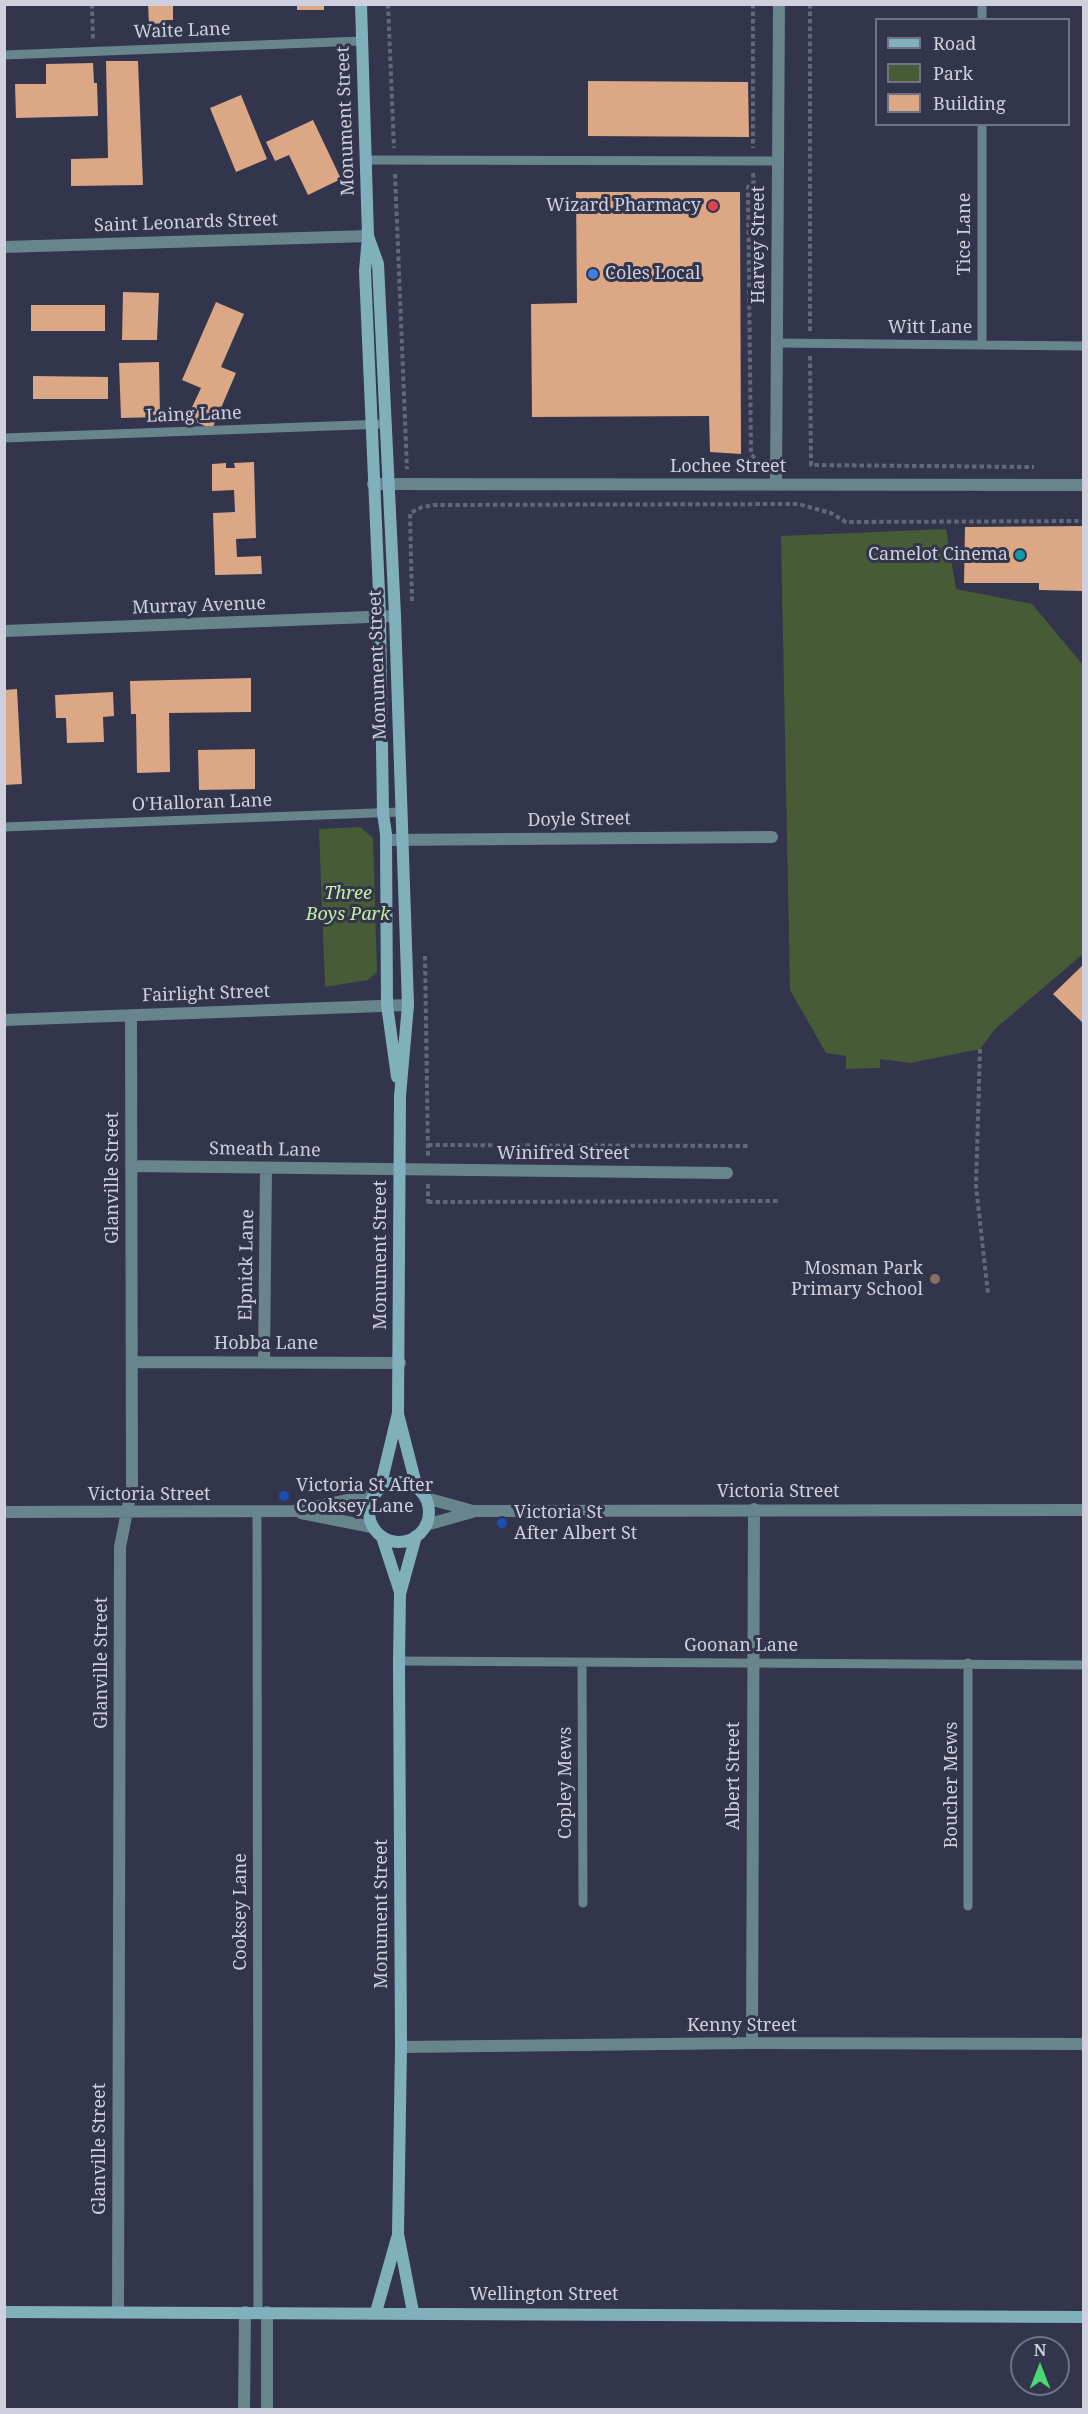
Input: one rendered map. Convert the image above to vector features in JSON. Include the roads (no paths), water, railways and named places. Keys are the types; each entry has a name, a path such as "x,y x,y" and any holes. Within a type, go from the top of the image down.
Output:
{"street":[{"name":"Monument Street","path":"361,4 368,236 365,271 380,616 383,813 386,840 387,1005 400,1096"},
{"name":"Harvey Street","path":"776,485 778,4"},
{"name":"Monument Street","path":"368,236 378,264 395,616 408,1005 400,1096 398,1171 398,1413 377,1492"},
{"name":"Saint Leonards Street","path":"4,247 368,236"},
{"name":"Lochee Street","path":"373,484 1083,485"},
{"name":"Murray Avenue","path":"4,631 395,616"},
{"name":"Doyle Street","path":"386,840 772,837"},
{"name":"Fairlight Street","path":"4,1020 408,1005"},
{"name":"Glanville Street","path":"118,2312 120,1559 121,1539 132,1486 131,1015"},
{"name":"Smeath Lane","path":"131,1166 398,1171"},
{"name":"Elpnick Lane","path":"264,1362 266,1168"},
{"name":"Winifred Street","path":"398,1171 728,1173"},
{"name":"Hobba Lane","path":"132,1362 399,1363"},
{"name":"Monument Street","path":"398,1413 417,1488"},
{"path":"399,1482 417,1488 426,1498 429,1507 426,1525 416,1536 399,1542 382,1537 372,1527 368,1511 377,1492 399,1482"},
{"name":"Victoria Street","path":"4,1512 256,1513 294,1511 377,1492"},
{"name":"Victoria Street","path":"426,1498 473,1511 1083,1510"},
{"name":"Albert Street","path":"752,2043 754,1509"},
{"name":"Victoria Street","path":"294,1511 372,1527"},
{"name":"Victoria Street","path":"426,1525 473,1511"},
{"name":"Monument Street","path":"412,2312 398,2234 401,2047 399,1661 400,1593 416,1536"},
{"name":"Monument Street","path":"382,1537 400,1593"},
{"name":"Kenny Street","path":"401,2047 752,2043 1083,2044"},
{"name":"Monument Street","path":"376,2312 398,2234"},
{"name":"Wellington Street","path":"4,2312 412,2312 1083,2317"},
{"path":"244,2409 257,2312"},
{"path":"257,2312 267,2409"}],"lane":[{"name":"Waite Lane","path":"4,55 361,40"},
{"name":"Tice Lane","path":"982,126 982,344"},
{"path":"365,160 778,161"},
{"name":"Witt Lane","path":"777,344 1083,346"},
{"name":"Laing Lane","path":"4,438 385,424"},
{"name":"O'Halloran Lane","path":"4,827 400,812"},
{"name":"Cooksey Lane","path":"256,1513 257,2312"},
{"name":"Goonan Lane","path":"399,1661 1083,1665"},
{"name":"Copley Mews","path":"582,1663 582,1903"},
{"name":"Boucher Mews","path":"968,1663 968,1906"}],"place":[{"name":"Wizard Pharmacy","path":"713,206"},
{"name":"Coles Local","path":"593,274"},
{"name":"Camelot Cinema","path":"1020,555"},
{"name":"Mosman Park Primary School","path":"935,1279"},
{"name":"Victoria St After Cooksey Lane","path":"284,1496"},
{"name":"Victoria St After Albert St","path":"502,1523"}],"park label":[{"name":"Three Boys Park","path":"348,904"}]}
